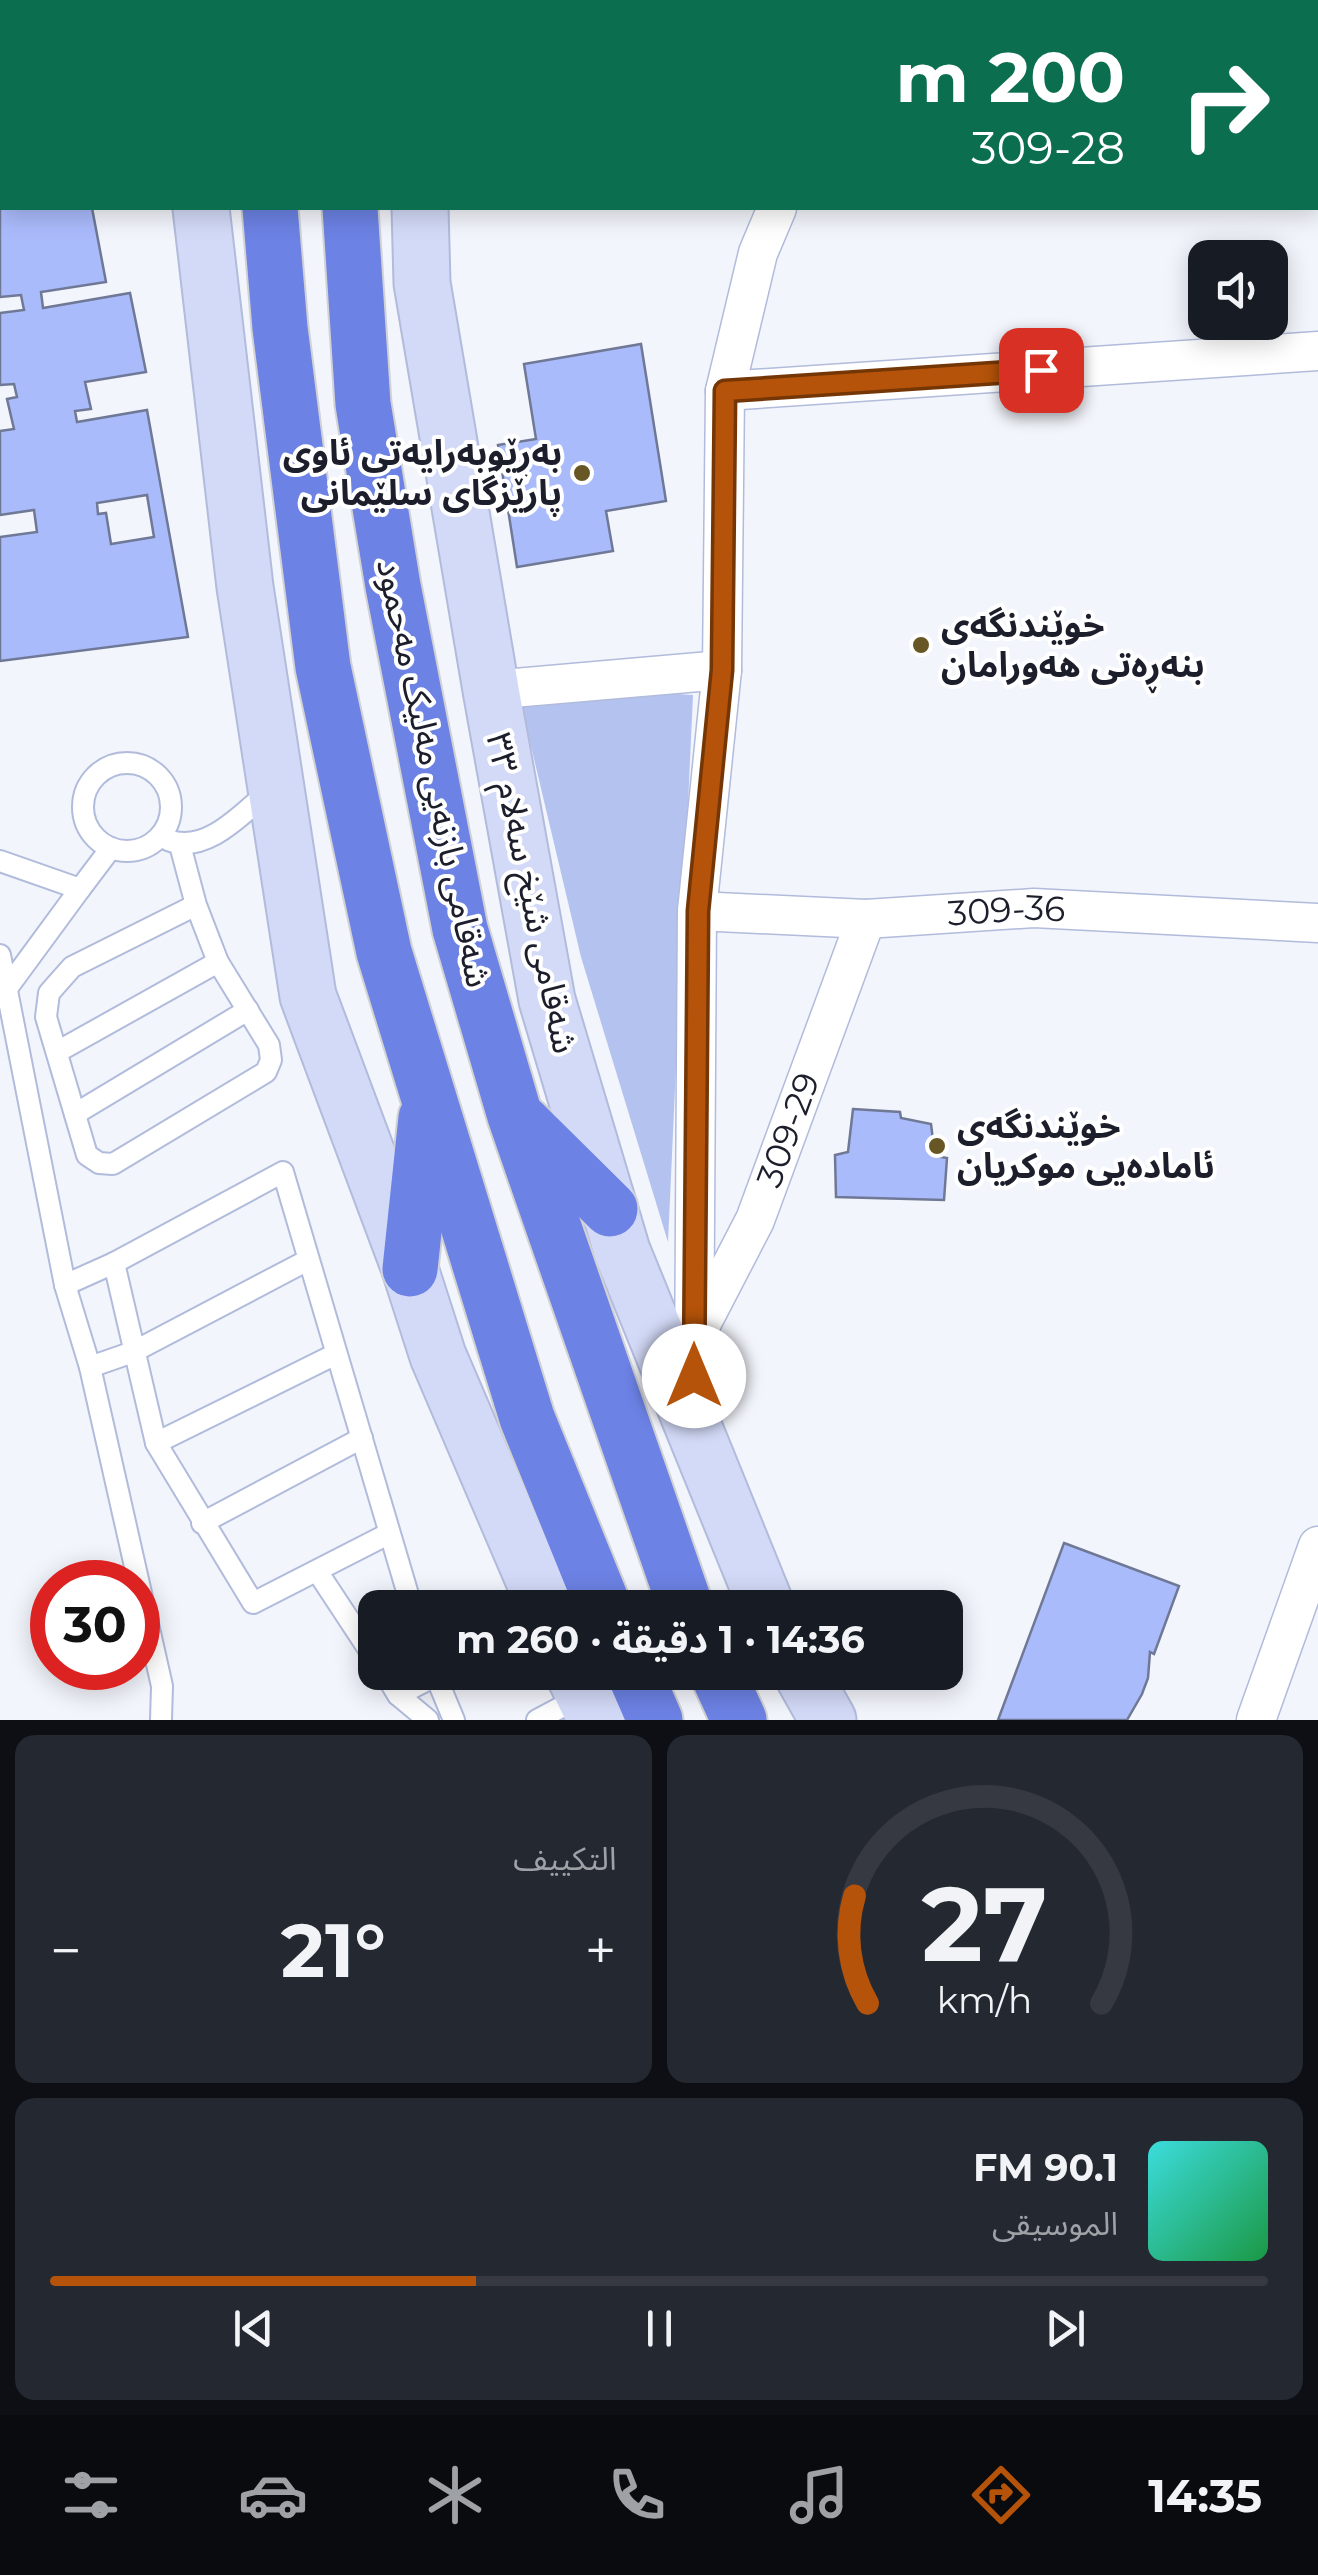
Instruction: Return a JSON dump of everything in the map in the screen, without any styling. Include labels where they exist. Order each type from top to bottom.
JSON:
[{"type":"highway","points":[[270,210],[280,328],[323,667],[384,952],[527,1418],[597,1590]]},
{"type":"highway","name":"شەقامی بازنەیی مەلیک مەحمود","points":[[350,210],[363,404],[393,586],[460,929],[515,1116],[680,1590]]},
{"type":"highway","points":[[410,1269],[428,1095]]},
{"type":"highway","points":[[515,1116],[610,1209]]},
{"type":"highway","points":[[642,1690],[655,1720]]},
{"type":"highway","points":[[726,1690],[740,1720]]},
{"type":"main road","points":[[201,210],[246,587],[308,996],[410,1269],[438,1356],[538,1590]]},
{"type":"main road","name":"شەقامی شێخ سەلام ٣٣","points":[[420,210],[422,282],[547,1000],[622,1252],[760,1590]]},
{"type":"main road","points":[[811,1690],[828,1720]]},
{"type":"street","points":[[680,1391],[694,1376],[698,911],[722,670],[725,391],[758,253],[776,210]]},
{"type":"street","points":[[725,391],[1318,351]]},
{"type":"street","points":[[491,690],[722,670]]},
{"type":"street","name":"309-36","points":[[698,911],[866,919],[1034,908],[1318,922]]},
{"type":"street","name":"309-29","points":[[695,1337],[755,1220],[866,919]]},
{"type":"street","points":[[1256,1720],[1318,1546]]},
{"type":"lane","points":[[196,905],[72,967],[49,994],[46,1017],[87,1155],[99,1162],[113,1164],[266,1072],[272,1060],[269,1045],[218,962],[196,905],[170,841],[171,811],[165,784],[143,766],[116,764],[91,780],[84,794],[86,824],[94,837],[111,848],[135,852],[170,841],[206,839],[276,786]]},
{"type":"lane","points":[[8,987],[111,848]]},
{"type":"lane","points":[[0,861],[80,890]]},
{"type":"lane","points":[[0,955],[64,1286],[90,1367],[162,1686],[160,1720]]},
{"type":"lane","points":[[57,1052],[218,962]]},
{"type":"lane","points":[[75,1114],[248,1010]]},
{"type":"lane","points":[[64,1286],[282,1172],[406,1590]]},
{"type":"lane","points":[[90,1367],[132,1352],[308,1260]]},
{"type":"lane","points":[[114,1263],[156,1443],[253,1604],[388,1534]]},
{"type":"lane","points":[[156,1443],[336,1354]]},
{"type":"lane","points":[[202,1523],[362,1438]]},
{"type":"lane","points":[[317,1570],[358,1633]]},
{"type":"lane","points":[[395,1690],[428,1720]]},
{"type":"lane","points":[[398,1694],[405,1690]]},
{"type":"lane","points":[[441,1690],[454,1720]]},
{"type":"shaded area","points":[[516,683],[693,695],[668,1242],[581,957]]},
{"type":"building","points":[[0,210],[92,210],[106,282],[41,292],[43,308],[130,293],[146,372],[85,382],[91,409],[75,411],[77,422],[147,410],[188,637],[0,661],[0,537],[37,532],[34,510],[0,515],[0,431],[14,429],[7,399],[17,397],[14,384],[0,385],[0,313],[24,310],[21,295],[0,297]],"holes":[[[147,495],[154,537],[111,544],[106,513],[98,514],[97,503]]]},
{"type":"building","name":"بەڕێوبەرایەتی ئاوی پارێزگای سلێمانی","points":[[641,344],[666,501],[606,511],[613,551],[517,567],[498,445],[536,439],[524,364]]},
{"type":"building","points":[[853,1109],[900,1112],[901,1118],[931,1124],[935,1156],[947,1158],[944,1200],[836,1197],[835,1155],[848,1152]]},
{"type":"building","points":[[1064,1543],[1179,1586],[1154,1654],[1150,1652],[1148,1678],[1127,1720],[998,1720]]},
{"type":"place","name":"بەڕێوبەرایەتی ئاوی پارێزگای سلێمانی","points":[[582,473]]},
{"type":"place","name":"خوێندنگەی بنەڕەتی هەورامان","points":[[921,645]]},
{"type":"place","name":"خوێندنگەی ئامادەیی موکریان","points":[[937,1146]]},
{"type":"route","points":[[694,1376],[698,911],[722,670],[725,391],[1041,370]]}]
